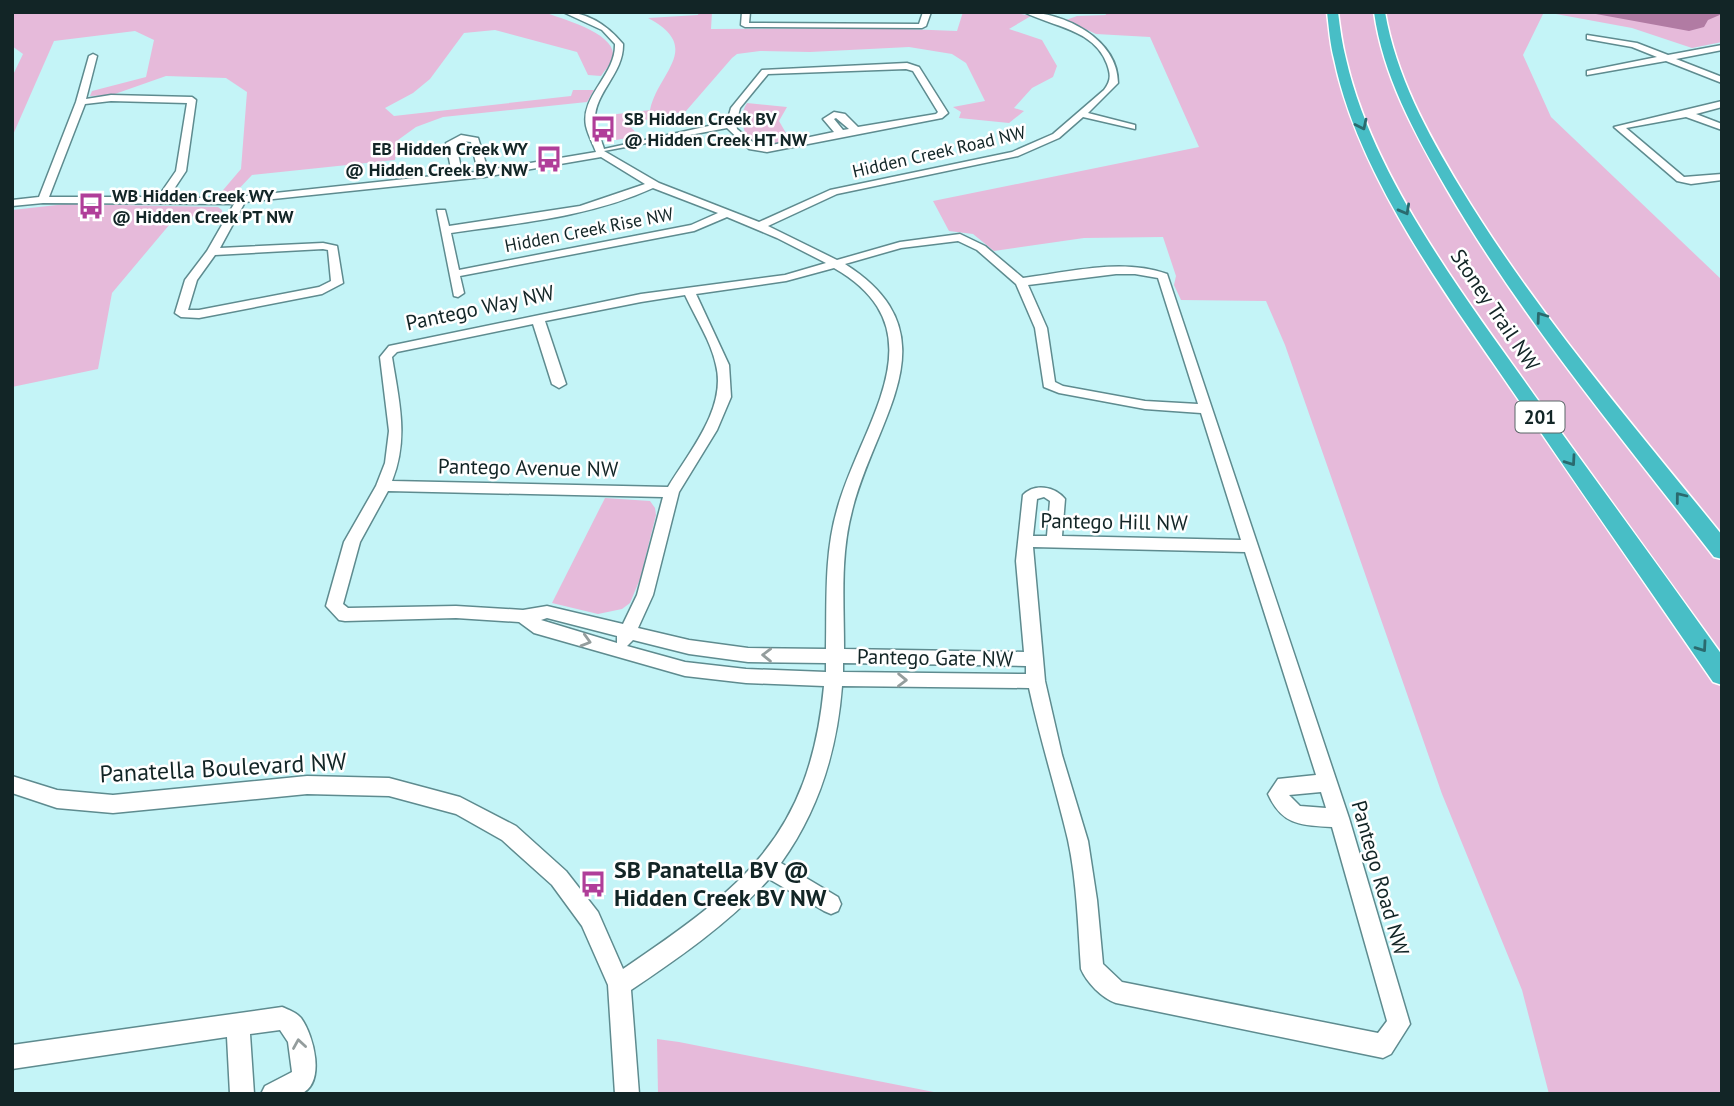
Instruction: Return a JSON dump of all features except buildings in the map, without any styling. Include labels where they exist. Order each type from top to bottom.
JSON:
[{"type":"highway","points":[[1320,12],[1335,75],[1351,99]]},
{"type":"highway","name":"Stoney Trail NW","points":[[1332,12],[1339,54],[1351,99],[1395,193],[1425,246],[1544,422],[1722,675]]},
{"type":"highway","name":"Stoney Trail NW","points":[[1378,12],[1384,39],[1410,109],[1457,196],[1564,348],[1722,551]]},
{"type":"highway","points":[[1391,12],[1394,44],[1410,109]]},
{"type":"street","points":[[746,12],[746,25],[922,26],[928,12]]},
{"type":"street","name":"Hidden Creek Road NW","points":[[759,226],[834,192],[1015,155],[1042,144],[1082,114],[1114,83],[1114,72],[1107,54],[1097,42],[1075,28],[1028,12]]},
{"type":"street","points":[[569,14],[613,36],[619,44],[618,62],[598,97],[590,121],[605,152],[654,184],[759,226],[839,266],[872,288],[895,321],[898,339],[895,375],[844,509],[836,566],[834,679],[825,737],[805,806],[768,867],[712,922],[619,985]]},
{"type":"street","points":[[1590,37],[1634,45],[1722,80]]},
{"type":"street","points":[[1590,73],[1722,47]]},
{"type":"street","points":[[43,200],[81,102],[93,56]]},
{"type":"street","points":[[907,66],[916,69],[943,113],[939,116],[767,149],[752,147],[732,127],[736,108],[765,72],[777,70],[907,66]]},
{"type":"street","points":[[81,102],[111,97],[192,100],[181,171],[160,202]]},
{"type":"street","points":[[1722,104],[1687,114],[1619,127],[1681,179],[1691,181],[1722,177]]},
{"type":"street","points":[[1082,114],[1132,127]]},
{"type":"street","points":[[1687,114],[1722,127]]},
{"type":"street","points":[[841,133],[828,119],[834,115],[842,116],[856,130]]},
{"type":"street","points":[[12,203],[43,200],[241,200],[484,173],[577,158],[732,127]]},
{"type":"street","points":[[457,176],[451,143],[461,138],[475,140],[484,173]]},
{"type":"street","name":"Hidden Creek Rise NW","points":[[445,230],[600,204],[654,184]]},
{"type":"street","points":[[212,252],[323,246],[333,248],[337,283],[322,290],[199,314],[181,313],[191,280],[212,252],[241,200]]},
{"type":"street","points":[[441,212],[458,293]]},
{"type":"street","name":"Hidden Creek Rise NW","points":[[454,274],[694,228],[728,213]]},
{"type":"street","name":"Pantego Way NW","points":[[835,656],[736,653],[689,647],[547,612],[523,616],[456,612],[345,615],[334,606],[352,542],[383,486],[392,463],[396,431],[386,357],[393,349],[621,304],[643,307],[691,298],[791,286],[839,266],[917,250],[973,244],[1021,282]]},
{"type":"street","name":"Pantego Road NW","points":[[1021,282],[1093,273],[1152,270],[1163,276],[1248,546],[1339,818],[1399,1024],[1383,1046],[1116,992],[1091,969],[1087,900],[1078,841],[1053,755],[1035,671]]},
{"type":"street","points":[[1021,282],[1041,328],[1049,384],[1059,389],[1145,405],[1206,409]]},
{"type":"street","points":[[618,650],[629,631],[656,559],[672,492],[710,430],[724,397],[723,365],[691,298]]},
{"type":"street","points":[[538,319],[559,384]]},
{"type":"street","name":"Pantego Avenue NW","points":[[383,486],[672,492]]},
{"type":"street","points":[[1025,541],[1030,495],[1046,492],[1058,499],[1055,542]]},
{"type":"street","name":"Pantego Hill NW","points":[[1035,671],[1024,561],[1025,541],[1248,546]]},
{"type":"street","name":"Pantego Way NW","points":[[523,616],[540,628],[685,669],[746,676],[834,679]]},
{"type":"street","name":"Pantego Gate NW","points":[[835,656],[1035,671]]},
{"type":"street","name":"Pantego Gate NW","points":[[834,679],[1035,671]]},
{"type":"street","points":[[1327,783],[1285,785],[1278,794],[1282,805],[1293,815],[1339,818]]},
{"type":"street","name":"Panatella Boulevard NW","points":[[12,784],[57,799],[113,804],[307,785],[389,787],[460,806],[509,833],[559,878],[590,919],[619,985],[627,1094]]},
{"type":"street","points":[[768,867],[831,904]]},
{"type":"street","points":[[12,1057],[282,1018],[292,1022],[298,1033],[304,1074],[298,1083],[273,1094]]},
{"type":"street","points":[[238,1025],[242,1094]]},
{"type":"shaded area","points":[[12,12],[543,12],[597,34],[612,48],[613,56],[601,76],[588,75],[577,52],[495,30],[464,33],[430,79],[413,93],[385,108],[394,116],[571,96],[573,90],[594,90],[587,102],[443,117],[416,127],[398,140],[395,160],[252,175],[233,195],[218,196],[241,169],[247,92],[226,78],[166,76],[112,95],[90,96],[92,91],[146,77],[154,40],[135,31],[54,41],[12,137],[12,77],[23,54],[12,46]]},
{"type":"shaded area","points":[[699,12],[712,12],[711,29],[880,28],[957,31],[963,12],[1011,12],[1031,16],[1009,29],[1042,40],[1057,66],[1053,77],[1032,88],[1014,108],[1024,111],[1009,123],[959,118],[961,112],[953,107],[985,101],[966,63],[952,54],[909,47],[737,54],[686,111],[628,124],[639,136],[616,140],[609,115],[650,110],[673,61],[673,40],[664,29],[648,18],[698,15]]},
{"type":"shaded area","points":[[1105,12],[1544,12],[1523,55],[1551,117],[1722,280],[1722,1094],[1549,1094],[1522,990],[1442,794],[1285,345],[1266,301],[1181,300],[1174,285],[1176,276],[1163,237],[1084,238],[994,251],[973,234],[949,231],[933,201],[1199,147],[1150,37],[1096,34],[1066,20],[1077,16],[1106,15]]},
{"type":"shaded area","points":[[1545,12],[1722,12],[1722,42],[1692,48],[1632,28]]},
{"type":"shaded area","points":[[1585,12],[1722,14],[1708,20],[1704,27],[1689,31]]},
{"type":"shaded area","points":[[747,103],[787,107],[779,121],[790,140],[767,146],[753,142],[743,124],[742,117]]},
{"type":"shaded area","points":[[66,204],[218,207],[222,214],[175,218],[112,293],[98,369],[12,387],[12,210]]},
{"type":"shaded area","points":[[605,498],[650,501],[655,508],[656,515],[640,579],[630,603],[622,609],[598,614],[552,603]]},
{"type":"shaded area","points":[[657,1039],[679,1042],[944,1094],[658,1094]]},
{"type":"place","name":"SB Hidden Creek BV @ Hidden Creek HT NW","points":[[603,129]]},
{"type":"place","name":"EB Hidden Creek WY @ Hidden Creek BV NW","points":[[549,159]]},
{"type":"place","name":"WB Hidden Creek WY @ Hidden Creek PT NW","points":[[91,206]]},
{"type":"place","name":"SB Panatella BV @ Hidden Creek BV NW","points":[[593,884]]}]
